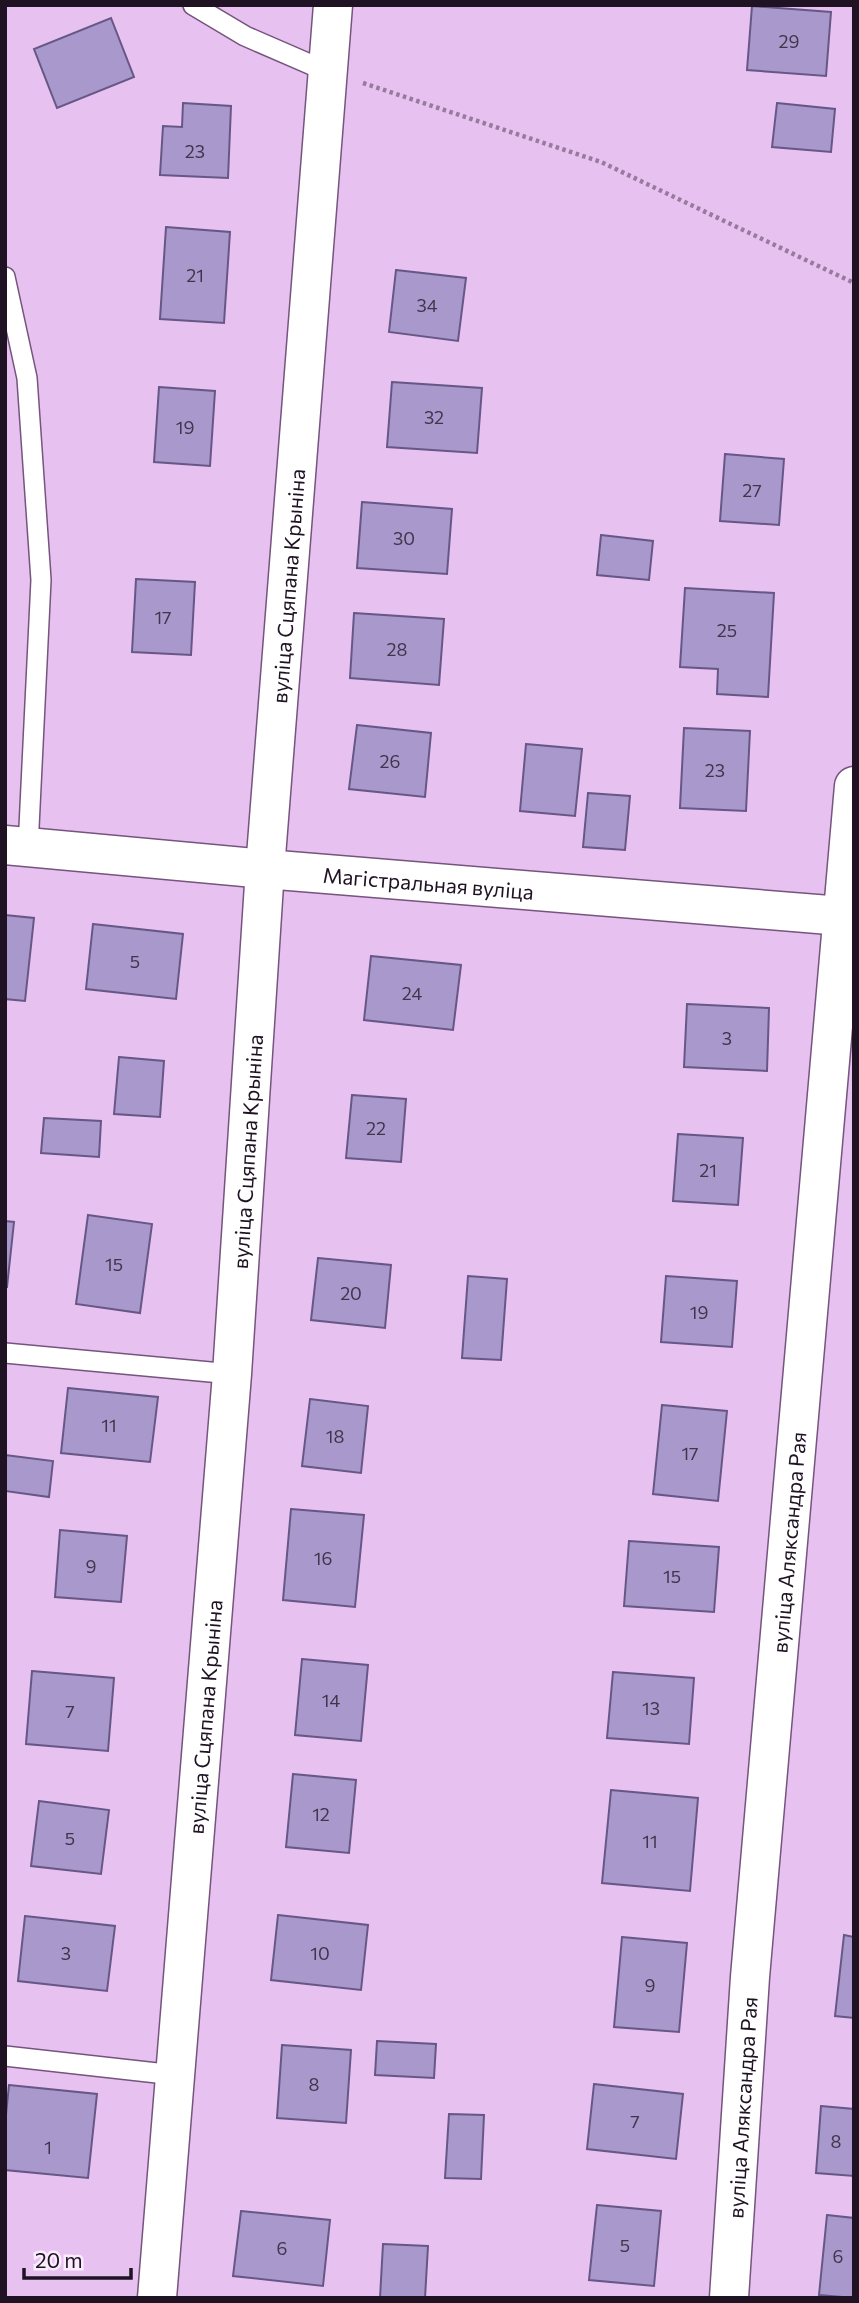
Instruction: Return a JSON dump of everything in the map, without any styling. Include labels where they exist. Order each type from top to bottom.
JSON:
[{"type":"street","name":"вуліца Сцяпана Крыніна","points":[[157,2298],[232,1374],[265,869],[333,5]]},
{"type":"street","name":"вуліца Аляксандра Рая","points":[[729,2298],[750,1977],[849,917],[854,786]]},
{"type":"street","name":"Магістральная вуліца","points":[[17,846],[849,917]]},
{"type":"lane","points":[[193,5],[245,36],[328,72]]},
{"type":"lane","points":[[5,277],[27,378],[41,580],[17,846]]},
{"type":"lane","points":[[5,1353],[232,1374]]},
{"type":"lane","points":[[5,2056],[175,2075]]},
{"type":"path","points":[[328,72],[601,162],[854,283]]},
{"type":"building","points":[[752,6],[831,12],[826,76],[747,70]]},
{"type":"building","points":[[111,18],[134,77],[57,108],[34,49]]},
{"type":"building","points":[[183,103],[231,106],[228,178],[160,175],[163,126],[182,127]]},
{"type":"building","points":[[777,103],[835,109],[831,152],[772,147]]},
{"type":"building","points":[[166,227],[230,232],[224,323],[160,319]]},
{"type":"building","points":[[396,270],[466,278],[458,341],[389,332]]},
{"type":"building","points":[[392,382],[482,388],[477,453],[387,447]]},
{"type":"building","points":[[159,387],[215,391],[210,466],[154,462]]},
{"type":"building","points":[[725,454],[784,459],[779,525],[720,521]]},
{"type":"building","points":[[362,502],[452,509],[447,574],[357,568]]},
{"type":"building","points":[[601,535],[653,541],[649,580],[597,575]]},
{"type":"building","points":[[136,579],[195,582],[191,655],[132,652]]},
{"type":"building","points":[[685,588],[774,593],[768,697],[717,694],[718,669],[680,667]]},
{"type":"building","points":[[354,613],[444,619],[439,685],[350,678]]},
{"type":"building","points":[[357,725],[431,733],[425,797],[349,789]]},
{"type":"building","points":[[684,728],[750,731],[746,811],[680,808]]},
{"type":"building","points":[[526,744],[582,749],[575,816],[520,811]]},
{"type":"building","points":[[588,793],[630,796],[625,850],[583,847]]},
{"type":"building","points":[[5,915],[34,918],[25,1001],[5,999]]},
{"type":"building","points":[[93,924],[183,934],[176,999],[86,989]]},
{"type":"building","points":[[371,956],[461,965],[453,1030],[364,1020]]},
{"type":"building","points":[[687,1004],[769,1008],[767,1071],[684,1067]]},
{"type":"building","points":[[119,1057],[164,1061],[160,1117],[114,1114]]},
{"type":"building","points":[[352,1095],[406,1099],[401,1162],[346,1158]]},
{"type":"building","points":[[44,1118],[101,1121],[99,1157],[41,1153]]},
{"type":"building","points":[[678,1134],[743,1138],[738,1205],[673,1201]]},
{"type":"building","points":[[88,1215],[152,1224],[140,1313],[76,1304]]},
{"type":"building","points":[[5,1221],[14,1222],[7,1287],[5,1287]]},
{"type":"building","points":[[318,1258],[391,1265],[385,1328],[311,1320]]},
{"type":"building","points":[[468,1276],[507,1279],[501,1360],[462,1358]]},
{"type":"building","points":[[666,1276],[737,1281],[732,1347],[661,1342]]},
{"type":"building","points":[[68,1388],[158,1397],[150,1462],[61,1453]]},
{"type":"building","points":[[310,1399],[368,1406],[361,1473],[302,1466]]},
{"type":"building","points":[[662,1405],[727,1411],[718,1501],[653,1494]]},
{"type":"building","points":[[5,1455],[53,1461],[49,1497],[5,1491]]},
{"type":"building","points":[[291,1509],[364,1515],[355,1607],[283,1600]]},
{"type":"building","points":[[60,1530],[127,1536],[121,1602],[55,1597]]},
{"type":"building","points":[[629,1541],[719,1547],[714,1612],[624,1606]]},
{"type":"building","points":[[302,1659],[368,1665],[361,1741],[295,1735]]},
{"type":"building","points":[[32,1671],[114,1678],[108,1751],[26,1744]]},
{"type":"building","points":[[613,1672],[694,1678],[689,1744],[607,1738]]},
{"type":"building","points":[[293,1774],[356,1780],[349,1853],[286,1847]]},
{"type":"building","points":[[611,1790],[698,1798],[690,1891],[602,1883]]},
{"type":"building","points":[[39,1801],[109,1810],[101,1874],[31,1866]]},
{"type":"building","points":[[278,1915],[368,1925],[361,1990],[271,1980]]},
{"type":"building","points":[[25,1916],[115,1926],[107,1991],[18,1981]]},
{"type":"building","points":[[844,1935],[854,1937],[854,2018],[835,2016]]},
{"type":"building","points":[[622,1937],[687,1943],[679,2032],[614,2027]]},
{"type":"building","points":[[377,2041],[436,2044],[434,2078],[375,2075]]},
{"type":"building","points":[[282,2045],[351,2050],[346,2123],[277,2118]]},
{"type":"building","points":[[594,2084],[683,2094],[676,2159],[587,2149]]},
{"type":"building","points":[[9,2085],[97,2094],[88,2178],[5,2170],[5,2124]]},
{"type":"building","points":[[821,2106],[854,2109],[854,2176],[816,2173]]},
{"type":"building","points":[[449,2114],[484,2115],[481,2179],[445,2178]]},
{"type":"building","points":[[597,2205],[661,2211],[654,2286],[589,2280]]},
{"type":"building","points":[[241,2211],[330,2220],[323,2286],[233,2276]]},
{"type":"building","points":[[827,2215],[854,2218],[854,2298],[819,2295]]},
{"type":"building","points":[[383,2244],[428,2246],[425,2298],[380,2298]]}]
